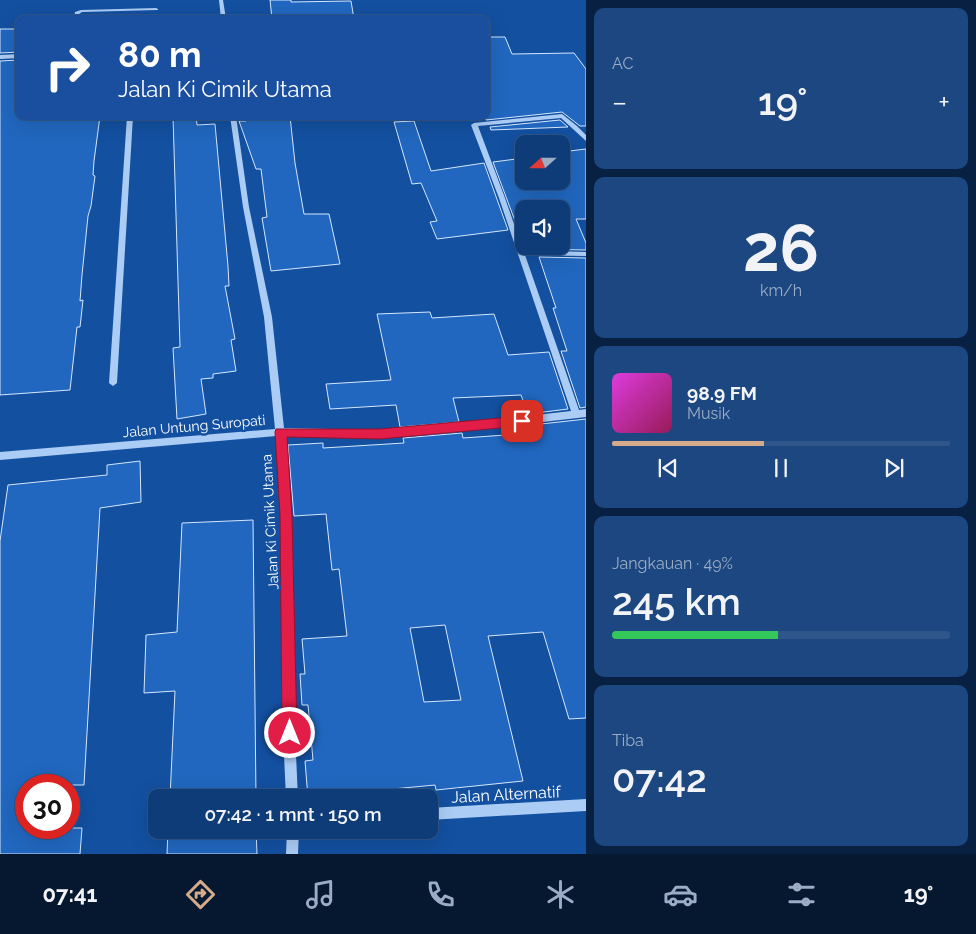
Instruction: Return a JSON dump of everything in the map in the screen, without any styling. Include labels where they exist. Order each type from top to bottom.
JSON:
[{"type":"street","points":[[221,0],[223,15]]},
{"type":"street","points":[[77,15],[81,11],[156,9]]},
{"type":"street","points":[[0,57],[15,56]]},
{"type":"street","points":[[474,125],[562,116],[576,127],[586,139]]},
{"type":"street","name":"Jalan Untung Suropati","points":[[0,456],[280,432],[268,317],[246,207],[234,120]]},
{"type":"street","points":[[472,120],[515,238]]},
{"type":"street","points":[[570,254],[586,254]]},
{"type":"street","points":[[521,255],[576,414]]},
{"type":"street","points":[[280,432],[380,434],[447,429],[586,413]]},
{"type":"street","name":"Jalan Ki Cimik Utama","points":[[280,432],[286,515],[292,789]]},
{"type":"street","name":"Jalan Alternatif","points":[[438,813],[586,805]]},
{"type":"street","points":[[292,854],[293,839]]},
{"type":"lane","points":[[114,382],[130,120]]},
{"type":"building","points":[[270,0],[291,0],[291,2],[351,1],[353,15],[272,15]]},
{"type":"building","points":[[0,29],[15,29],[15,52],[0,53]]},
{"type":"building","points":[[490,37],[505,37],[512,54],[574,53],[586,69],[586,126],[580,126],[562,112],[490,120]]},
{"type":"building","points":[[15,60],[15,120],[99,120],[94,161],[93,175],[95,176],[88,216],[82,275],[80,301],[83,300],[80,327],[77,327],[70,390],[0,395],[0,61]]},
{"type":"building","points":[[173,120],[196,120],[197,125],[215,124],[228,266],[229,286],[225,286],[235,339],[231,340],[236,371],[213,374],[213,378],[201,379],[206,414],[177,419],[173,348],[180,347]]},
{"type":"building","points":[[290,120],[295,163],[304,214],[329,214],[340,264],[271,271],[262,218],[267,217],[261,169],[256,169],[239,121]]},
{"type":"building","points":[[560,120],[568,127],[491,130],[490,127]]},
{"type":"building","points":[[414,121],[431,171],[484,163],[508,230],[437,239],[430,222],[437,221],[421,183],[412,184],[394,122]]},
{"type":"building","points":[[586,149],[586,219],[576,219],[586,243],[586,250],[570,250],[570,200],[515,200],[515,221],[493,162],[515,159],[515,190],[570,190],[570,151]]},
{"type":"building","points":[[539,257],[586,258],[586,407],[580,408],[561,351],[567,351],[553,308],[556,308]]},
{"type":"building","points":[[430,312],[432,318],[494,314],[508,355],[549,352],[568,409],[528,414],[521,395],[453,398],[459,422],[400,427],[396,405],[330,409],[326,384],[391,380],[377,314]]},
{"type":"building","points":[[586,419],[586,718],[569,719],[543,632],[488,636],[523,781],[438,790],[435,785],[392,789],[307,789],[305,761],[313,760],[308,705],[302,705],[300,674],[305,674],[302,639],[347,636],[339,569],[332,570],[326,514],[294,516],[288,445],[323,443],[323,448],[404,443],[403,438],[462,433],[463,438],[534,433],[532,425]],"holes":[[[445,625],[461,700],[424,702],[410,628]]]},
{"type":"building","points":[[140,461],[141,502],[100,508],[84,785],[80,785],[80,774],[15,774],[15,839],[80,839],[80,828],[82,828],[80,854],[0,854],[0,541],[8,485],[107,475],[107,465]]},
{"type":"building","points":[[253,520],[256,789],[170,789],[175,691],[144,693],[146,635],[177,632],[182,523]]},
{"type":"building","points":[[168,839],[256,839],[257,854],[167,854]]},
{"type":"route","points":[[290,733],[286,515],[280,432],[380,434],[522,421]]}]
